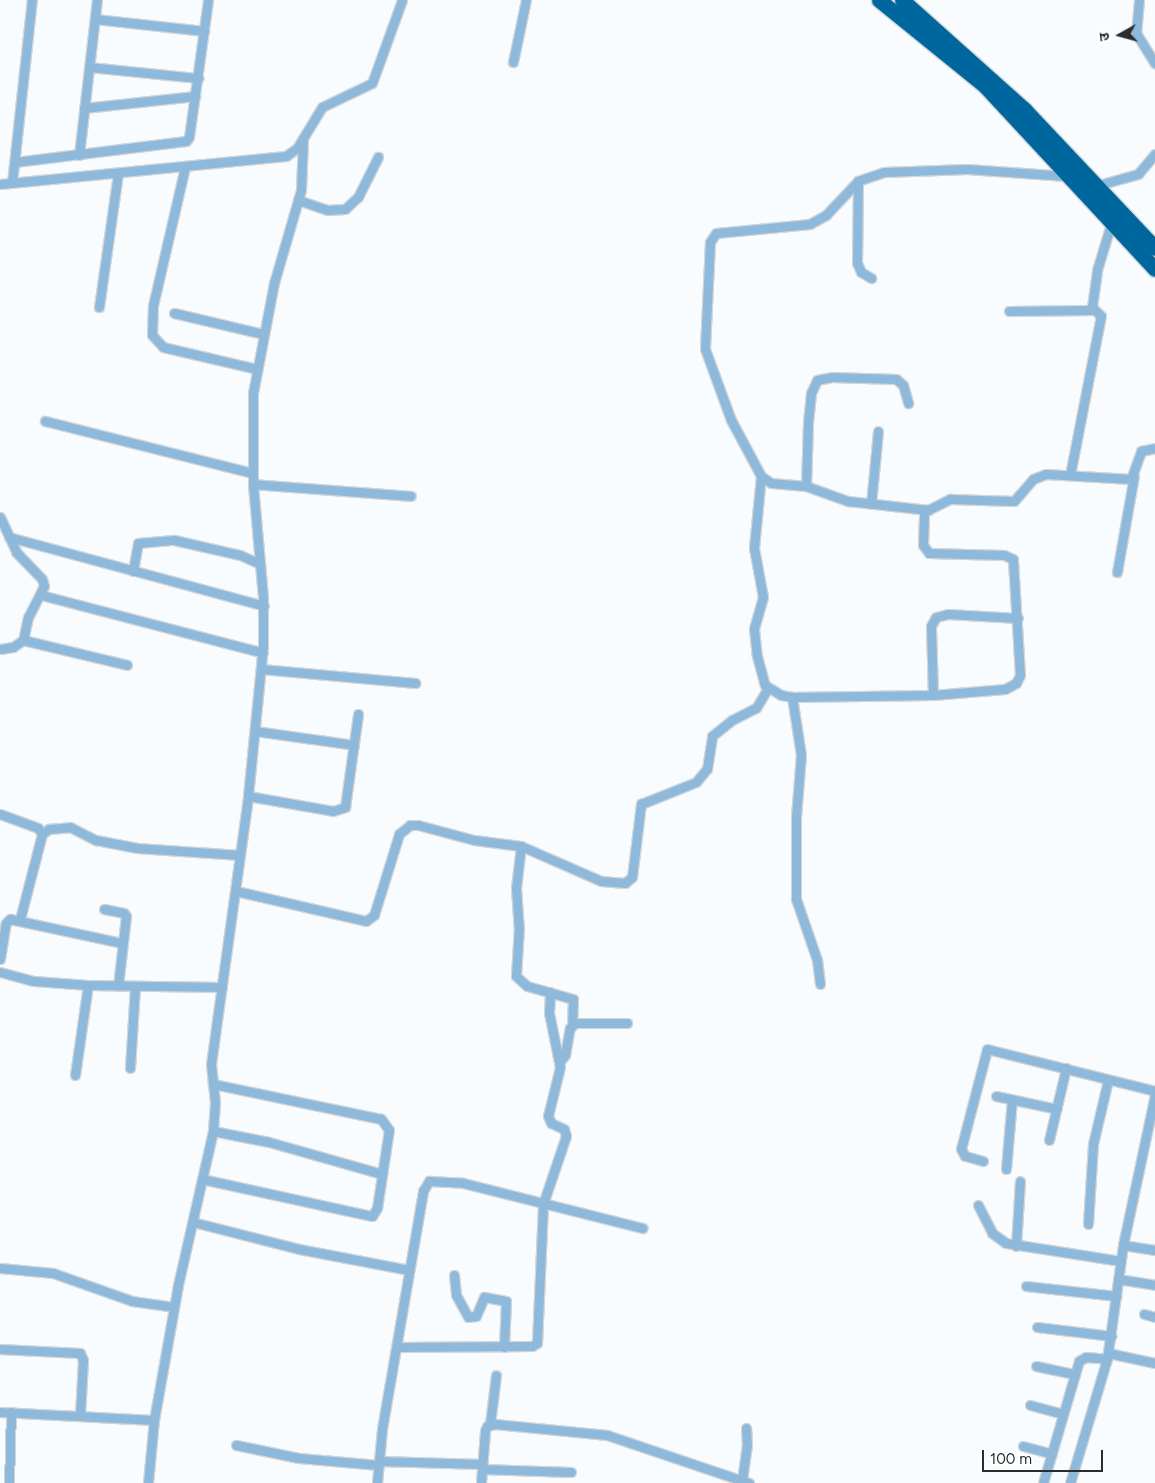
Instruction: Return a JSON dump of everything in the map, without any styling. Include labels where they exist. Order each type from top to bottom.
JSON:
[{"type":"highway","points":[[879,0],[984,85],[1110,224],[1155,269]]},
{"type":"highway","points":[[902,0],[1024,109],[1155,248]]},
{"type":"street","points":[[12,183],[32,0]]},
{"type":"street","points":[[79,155],[97,0]]},
{"type":"street","points":[[15,162],[186,141],[198,78],[208,0]]},
{"type":"street","points":[[0,184],[280,157],[292,153],[303,140],[322,107],[363,89],[374,80],[402,0]]},
{"type":"street","points":[[513,62],[526,0]]},
{"type":"street","points":[[1139,0],[1136,33],[1155,64]]},
{"type":"street","points":[[95,19],[204,31]]},
{"type":"street","points":[[89,67],[198,78]]},
{"type":"street","points":[[84,108],[195,96]]},
{"type":"street","points":[[148,1483],[154,1420],[174,1307],[213,1131],[211,1064],[236,891],[263,653],[264,606],[252,474],[252,411],[263,334],[274,283],[304,175],[303,140]]},
{"type":"street","points":[[1095,186],[1128,179],[1144,170],[1155,154]]},
{"type":"street","points":[[298,200],[327,210],[345,209],[358,197],[378,157]]},
{"type":"street","points":[[184,167],[153,306],[152,335],[163,347],[257,369]]},
{"type":"street","points":[[1066,176],[915,170],[884,172],[858,181],[826,214],[810,224],[716,233],[710,242],[705,349],[731,420],[760,476],[771,483],[806,486],[838,498],[871,504],[924,510],[939,507],[950,499],[1014,500],[1039,476],[1070,474],[1120,481],[1134,476]]},
{"type":"street","points":[[1144,170],[1155,172]]},
{"type":"street","points":[[99,307],[118,174]]},
{"type":"street","points":[[858,181],[857,263],[861,272],[871,278]]},
{"type":"street","points":[[1093,310],[1099,258],[1110,224]]},
{"type":"street","points":[[1008,311],[1093,310],[1100,316],[1070,474]]},
{"type":"street","points":[[174,313],[263,334]]},
{"type":"street","points":[[806,486],[808,422],[812,394],[817,380],[896,379],[904,385],[908,403]]},
{"type":"street","points":[[45,421],[252,474]]},
{"type":"street","points":[[871,504],[878,431]]},
{"type":"street","points":[[1117,572],[1134,476],[1142,451],[1155,448]]},
{"type":"street","points":[[760,476],[754,548],[763,601],[754,636],[762,679],[768,688],[792,697],[933,695],[1005,689],[1016,683],[1021,664],[1012,559],[1004,555],[929,552],[923,545],[924,510]]},
{"type":"street","points":[[253,484],[411,496]]},
{"type":"street","points":[[0,517],[2,527],[16,552],[42,579],[41,596],[28,617],[23,640],[13,648],[0,649]]},
{"type":"street","points":[[9,537],[264,606]]},
{"type":"street","points":[[133,571],[140,542],[174,540],[240,555],[260,564]]},
{"type":"street","points":[[41,596],[263,653]]},
{"type":"street","points":[[933,695],[931,626],[936,617],[948,614],[1018,618]]},
{"type":"street","points":[[23,640],[128,665]]},
{"type":"street","points":[[262,669],[415,684]]},
{"type":"street","points":[[236,891],[366,920],[374,915],[394,843],[410,825],[474,840],[521,846],[604,882],[625,883],[632,877],[641,804],[696,782],[703,776],[712,736],[732,720],[756,708],[768,688]]},
{"type":"street","points":[[792,697],[801,755],[796,817],[796,899],[817,960],[820,984]]},
{"type":"street","points":[[248,796],[340,810],[345,807],[358,714]]},
{"type":"street","points":[[255,731],[354,745]]},
{"type":"street","points":[[0,814],[38,828],[42,834]]},
{"type":"street","points":[[20,919],[42,834],[49,829],[70,827],[96,840],[137,848],[240,855]]},
{"type":"street","points":[[521,846],[516,888],[519,926],[516,976],[527,986],[574,1001],[570,1017],[572,1025],[565,1055],[560,1061]]},
{"type":"street","points":[[104,909],[124,913],[126,916],[118,986]]},
{"type":"street","points":[[0,959],[8,920],[20,919],[122,943]]},
{"type":"street","points":[[0,972],[34,981],[88,985],[135,987],[222,986]]},
{"type":"street","points":[[75,1075],[88,985]]},
{"type":"street","points":[[130,1068],[135,987]]},
{"type":"street","points":[[396,1346],[504,1347],[537,1343],[543,1204],[566,1136],[564,1130],[551,1123],[548,1116],[560,1061],[549,1013],[550,992]]},
{"type":"street","points":[[572,1025],[596,1021],[627,1023]]},
{"type":"street","points":[[983,1161],[965,1156],[961,1149],[987,1049],[1066,1068],[1155,1093],[1123,1245],[1107,1356],[1070,1483]]},
{"type":"street","points":[[1049,1140],[1066,1068]]},
{"type":"street","points":[[1088,1224],[1093,1144],[1108,1080]]},
{"type":"street","points":[[202,1178],[372,1216],[377,1208],[389,1130],[381,1119],[213,1084]]},
{"type":"street","points":[[996,1096],[1057,1109]]},
{"type":"street","points":[[1006,1169],[1012,1099]]},
{"type":"street","points":[[213,1131],[269,1142],[382,1174]]},
{"type":"street","points":[[377,1483],[396,1346],[409,1270],[423,1191],[429,1181],[463,1183],[642,1228]]},
{"type":"street","points":[[1016,1246],[1020,1181]]},
{"type":"street","points":[[978,1205],[996,1238],[1016,1246],[1121,1261]]},
{"type":"street","points":[[193,1222],[299,1249],[409,1270]]},
{"type":"street","points":[[1123,1245],[1155,1250]]},
{"type":"street","points":[[0,1268],[53,1273],[132,1301],[174,1307]]},
{"type":"street","points":[[454,1275],[456,1296],[468,1318],[476,1316],[484,1297],[506,1301],[504,1347]]},
{"type":"street","points":[[1118,1279],[1155,1284]]},
{"type":"street","points":[[1026,1286],[1116,1296]]},
{"type":"street","points":[[1144,1314],[1155,1317]]},
{"type":"street","points":[[1037,1327],[1111,1336]]},
{"type":"street","points":[[0,1349],[80,1352],[83,1360],[80,1416]]},
{"type":"street","points":[[1043,1483],[1074,1374],[1081,1358],[1107,1356],[1155,1363]]},
{"type":"street","points":[[1036,1366],[1074,1374]]},
{"type":"street","points":[[481,1483],[485,1431],[490,1424],[496,1375]]},
{"type":"street","points":[[1030,1405],[1064,1414]]},
{"type":"street","points":[[0,1412],[154,1420]]},
{"type":"street","points":[[9,1483],[11,1412]]},
{"type":"street","points":[[490,1424],[607,1435],[746,1482],[746,1428]]},
{"type":"street","points":[[236,1445],[299,1458],[571,1472]]},
{"type":"street","points":[[1023,1446],[1052,1454]]}]
